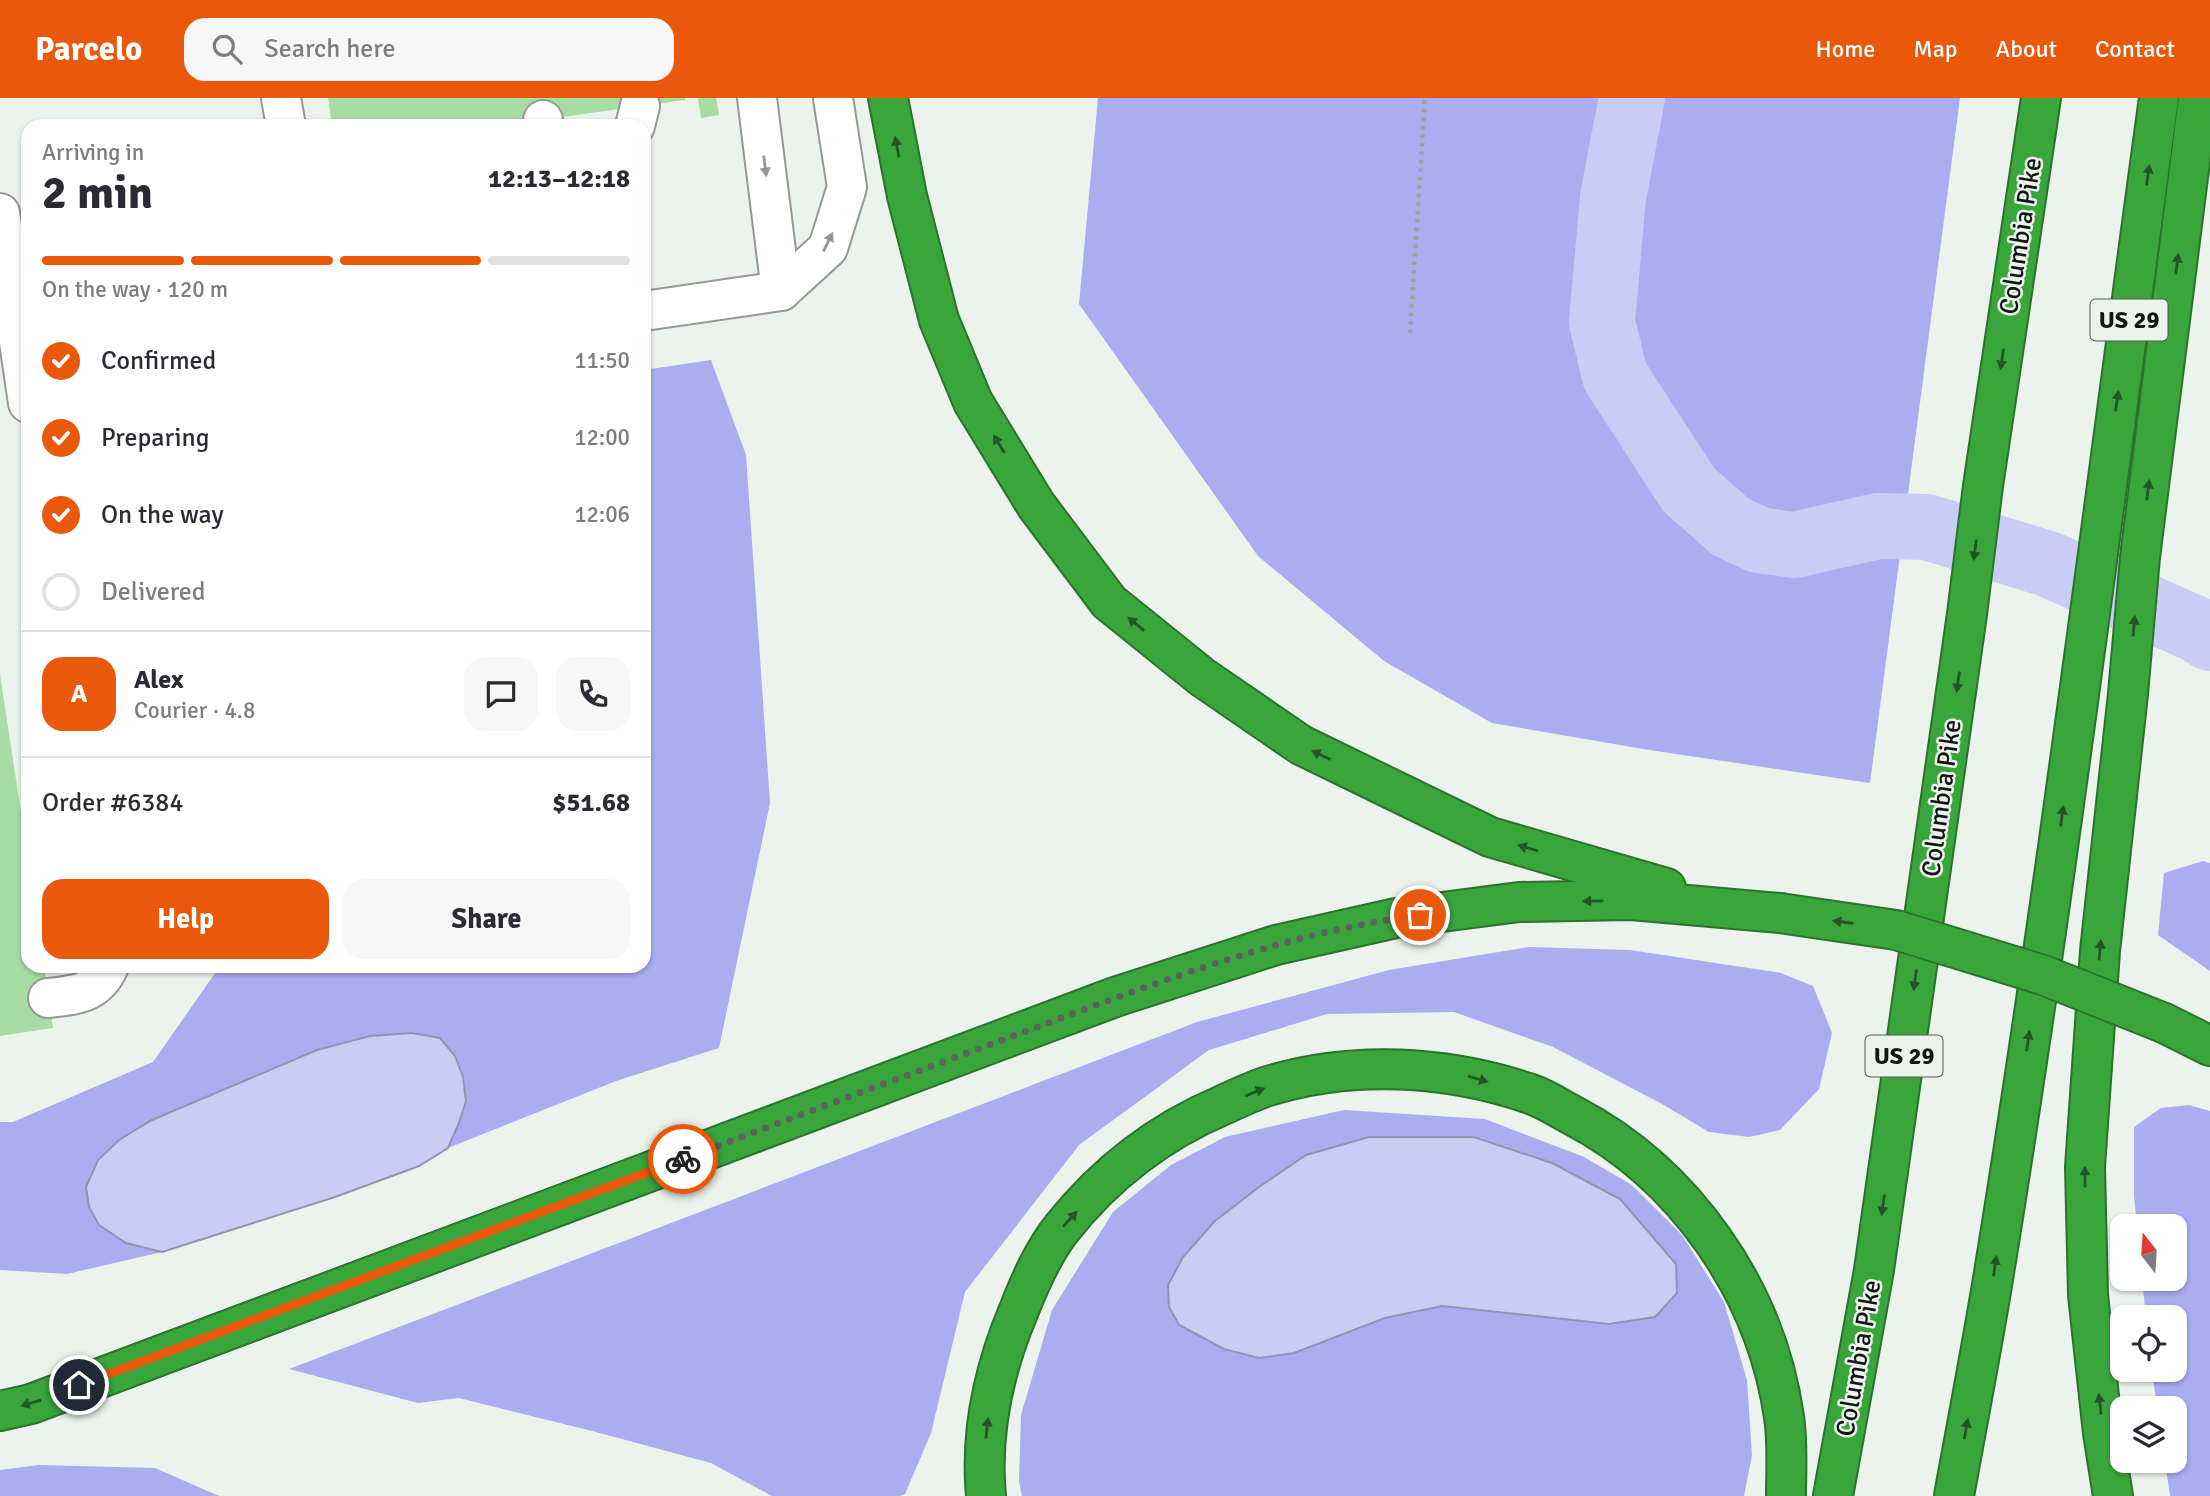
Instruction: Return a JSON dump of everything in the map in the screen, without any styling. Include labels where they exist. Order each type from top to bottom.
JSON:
[{"type":"highway","points":[[888,98],[907,196],[939,320],[973,402],[1036,505],[1109,602],[1202,677],[1301,745],[1490,837],[1735,908]]},
{"type":"highway","name":"Columbia Pike","points":[[1833,1496],[1874,1270],[1983,486],[2041,98]]},
{"type":"highway","name":"US 29","points":[[1954,1496],[1993,1281],[2084,666],[2098,541],[2159,98]]},
{"type":"highway","points":[[2113,1496],[2103,1433],[2088,1295],[2085,1167],[2100,951],[2129,694],[2140,557],[2198,98]]},
{"type":"highway","points":[[0,1410],[31,1404],[1102,1002],[1276,945],[1396,918],[1519,902],[1631,900],[1780,913],[1896,930],[2043,975],[2164,1023],[2210,1046]]},
{"type":"highway","points":[[986,1496],[983,1466],[991,1395],[1009,1334],[1032,1276],[1053,1241],[1099,1186],[1147,1145],[1205,1113],[1265,1087],[1329,1073],[1396,1069],[1464,1075],[1534,1095],[1599,1129],[1658,1175],[1690,1210],[1706,1228],[1741,1283],[1768,1349],[1784,1418],[1786,1496]]},
{"type":"street","points":[[281,98],[285,119]]},
{"type":"street","points":[[757,98],[781,291]]},
{"type":"street","points":[[651,310],[781,291],[828,248],[847,187],[833,98]]},
{"type":"street","points":[[0,213],[21,355]]},
{"type":"street","points":[[0,406],[21,403]]},
{"type":"street","points":[[48,998],[86,992],[106,973]]},
{"type":"path","points":[[1410,333],[1425,98]]},
{"type":"shaded area","points":[[1098,98],[1960,98],[1870,783],[1492,723],[1384,661],[1258,556],[1079,304]]},
{"type":"shaded area","points":[[711,360],[746,455],[770,803],[719,1048],[616,1081],[448,1148],[459,1123],[98,1160],[86,1187],[89,1207],[99,1225],[126,1243],[162,1252],[67,1274],[0,1270],[0,1122],[13,1122],[153,1062],[215,973],[651,973],[651,369]]},
{"type":"shaded area","points":[[2203,861],[2210,863],[2210,971],[2158,935],[2164,873]]},
{"type":"shaded area","points":[[1529,947],[1630,950],[1781,973],[1813,986],[1832,1033],[1819,1089],[1780,1130],[1749,1137],[1709,1132],[1553,1047],[1454,1012],[1327,1014],[1209,1050],[1079,1145],[965,1292],[931,1433],[905,1494],[900,1496],[772,1496],[711,1463],[596,1432],[459,1398],[418,1403],[289,1369],[1197,1022],[1389,970]]},
{"type":"shaded area","points":[[412,1033],[440,1038],[455,1056],[463,1077],[466,1101],[448,1148],[419,1166],[335,1197],[162,1252],[126,1243],[99,1225],[89,1207],[86,1187],[98,1160],[119,1140],[152,1120],[317,1050],[370,1036]]},
{"type":"shaded area","points":[[2189,1105],[2210,1111],[2210,1496],[2170,1496],[2167,1473],[2187,1473],[2187,1396],[2155,1396],[2154,1382],[2187,1382],[2187,1305],[2145,1305],[2143,1292],[2188,1292],[2188,1214],[2136,1214],[2134,1196],[2134,1127],[2161,1108]]},
{"type":"shaded area","points":[[1344,1110],[1485,1119],[1584,1157],[1632,1185],[1682,1235],[1724,1302],[1747,1380],[1752,1455],[1744,1496],[1022,1496],[1019,1481],[1021,1415],[1052,1310],[1113,1212],[1171,1165],[1225,1137]],"holes":[[[1259,1187],[1609,1324],[1442,1306],[1385,1318],[1333,1337],[1183,1257],[1215,1221]]]},
{"type":"shaded area","points":[[1369,1137],[1474,1137],[1552,1163],[1620,1199],[1676,1264],[1677,1293],[1655,1317],[1609,1324],[1442,1306],[1385,1318],[1294,1353],[1259,1358],[1224,1349],[1179,1325],[1169,1307],[1168,1285],[1183,1257],[1215,1221],[1306,1155]]},
{"type":"shaded area","points":[[39,1465],[155,1468],[219,1496],[0,1496],[0,1470]]},
{"type":"building","points":[[328,98],[685,98],[548,119],[331,119]]},
{"type":"building","points":[[698,98],[716,98],[719,115],[701,118]]},
{"type":"building","points":[[0,675],[21,812],[21,973],[45,973],[53,1028],[0,1036]]},
{"type":"waterway","points":[[1632,98],[1613,197],[1602,322],[1615,376],[1689,490],[1731,527],[1759,540],[1794,545],[1878,526],[1927,527],[2048,564],[2198,630],[2210,638]]},
{"type":"way so far","points":[[683,1159],[1115,998],[1276,945],[1420,915]]},
{"type":"route","points":[[79,1385],[683,1159]]}]
